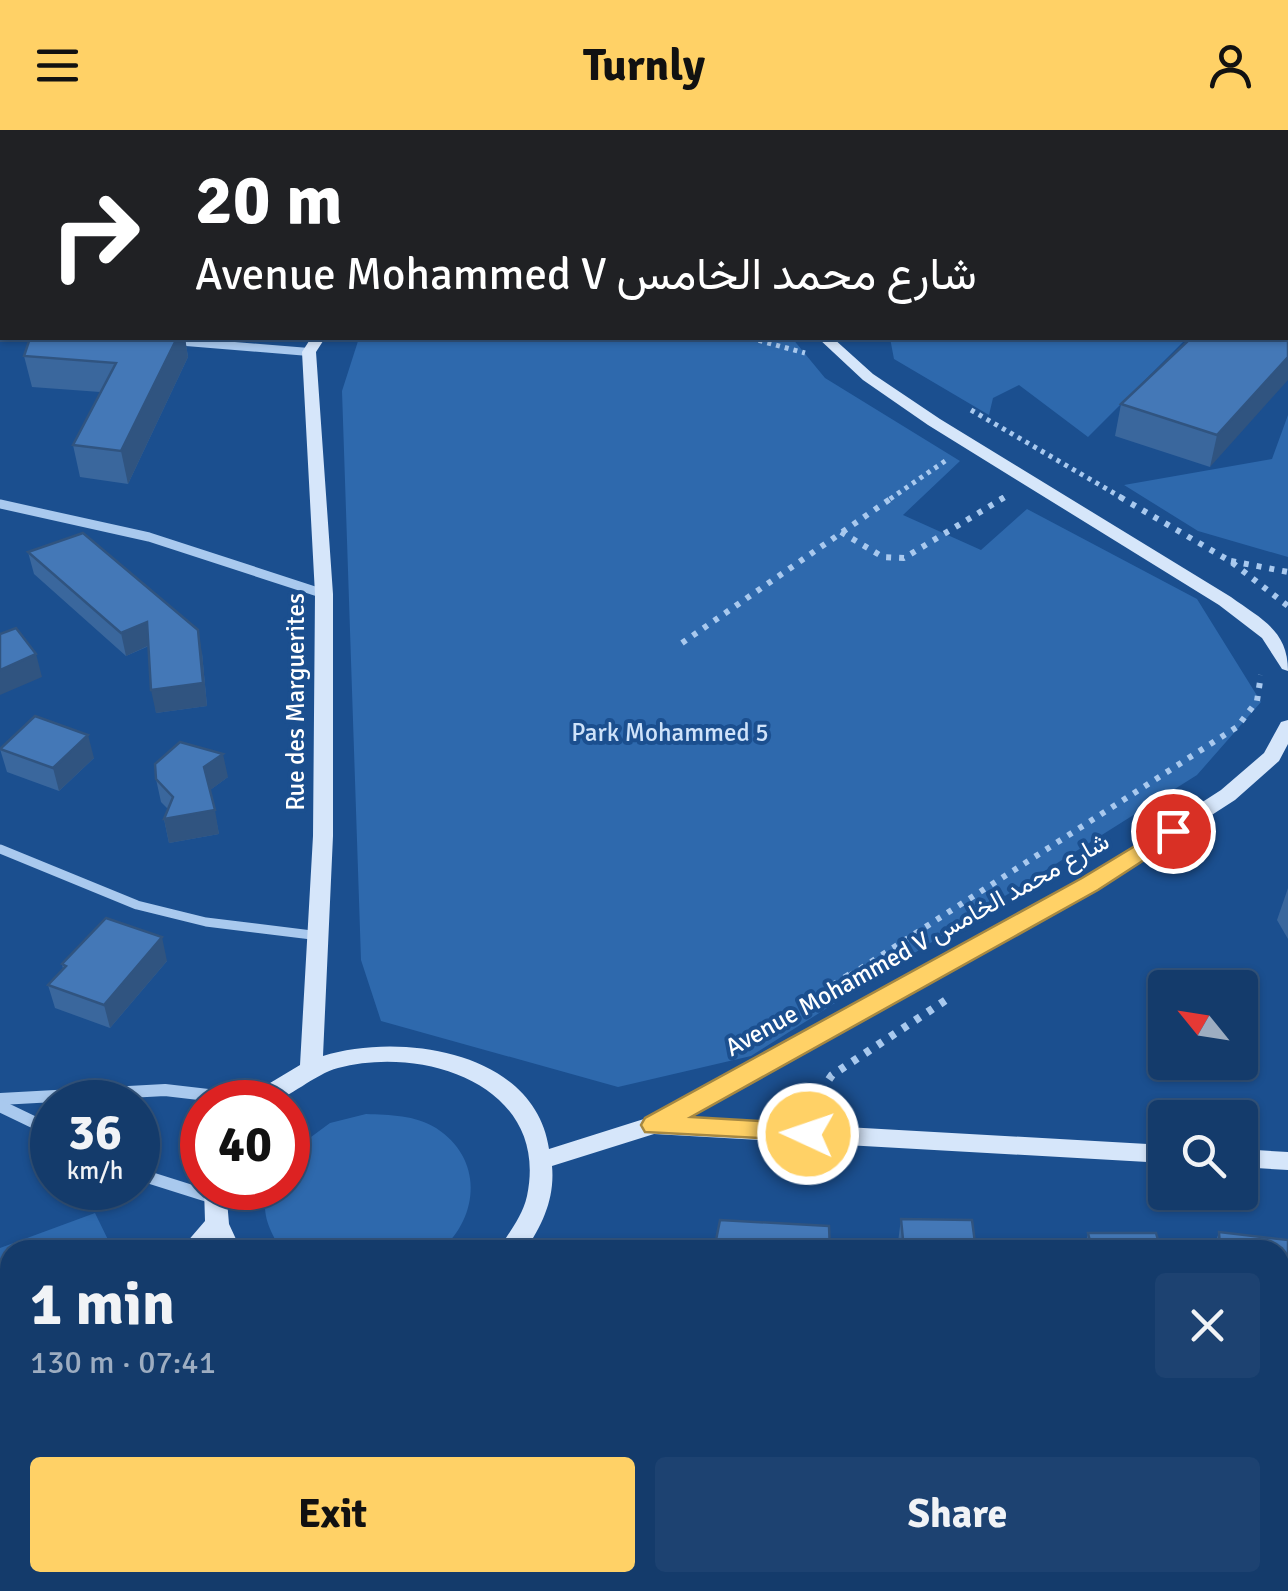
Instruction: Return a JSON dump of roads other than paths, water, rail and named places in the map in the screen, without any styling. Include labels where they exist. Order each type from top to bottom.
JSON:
[{"type":"main road","points":[[826,340],[868,377],[934,422],[1225,600],[1269,634],[1288,666]]},
{"type":"main road","name":"Rue des Marguerites","points":[[311,1069],[320,936],[324,594],[314,345]]},
{"type":"main road","name":"Avenue Mohammed V شارع محمد الخامس","points":[[654,1125],[1090,884],[1228,795],[1272,757],[1288,726]]},
{"type":"main road","points":[[294,1080],[311,1069],[371,1053],[417,1054],[460,1064],[496,1084],[525,1112],[542,1160],[541,1189],[532,1218],[518,1240]]},
{"type":"main road","points":[[542,1160],[654,1125],[1148,1153]]},
{"type":"main road","points":[[1258,1159],[1288,1161]]},
{"type":"main road","points":[[216,1210],[224,1240]]},
{"type":"main road","points":[[202,1240],[217,1224]]},
{"type":"street","points":[[159,340],[314,345]]},
{"type":"street","points":[[0,504],[149,537],[324,594]]},
{"type":"street","points":[[0,848],[137,905],[206,922],[320,936]]},
{"type":"street","points":[[0,1102],[180,1092]]},
{"type":"street","points":[[0,1102],[30,1119]]},
{"type":"park label","name":"Park Mohammed 5","points":[[670,732]]}]
